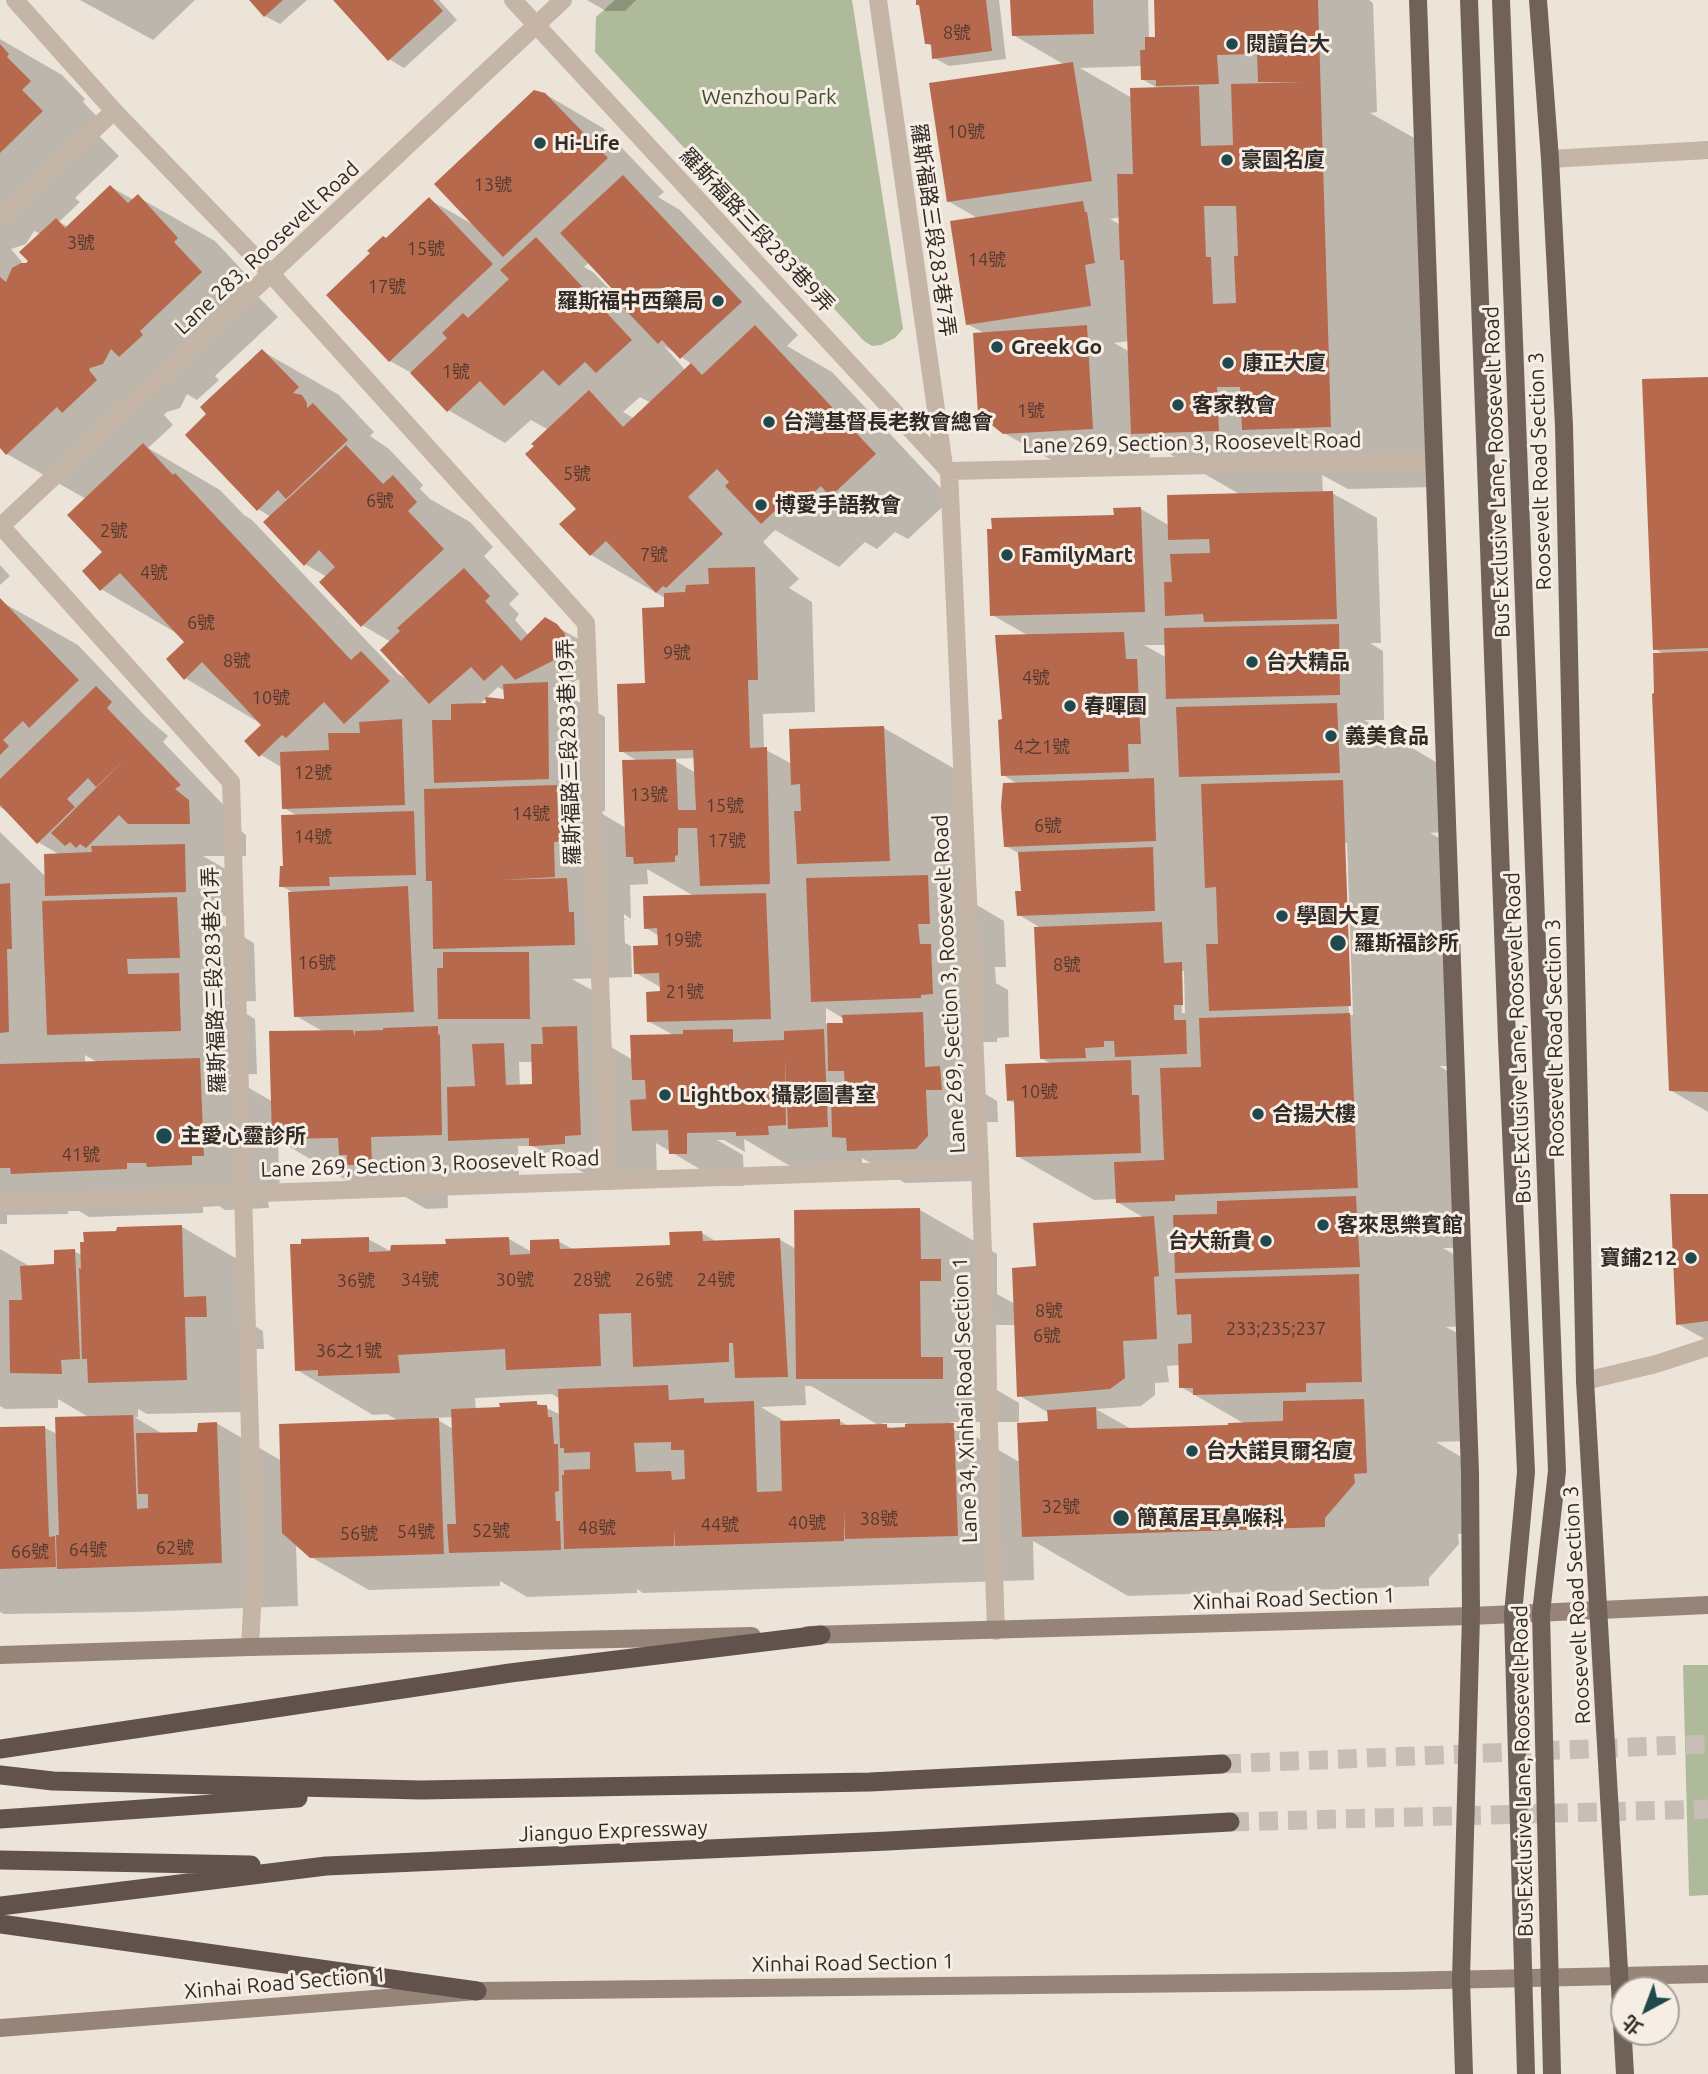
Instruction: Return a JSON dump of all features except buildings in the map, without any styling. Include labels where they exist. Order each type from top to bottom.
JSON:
[{"type":"highway","points":[[0,1749],[510,1673],[821,1635]]},
{"type":"highway","name":"Jianguo Expressway","points":[[0,1775],[52,1782],[421,1790],[870,1783],[1222,1764]]},
{"type":"highway","points":[[0,1819],[421,1790]]},
{"type":"highway","name":"Jianguo Expressway","points":[[0,1906],[326,1866],[888,1842],[1230,1822]]},
{"type":"highway","points":[[0,1860],[326,1866]]},
{"type":"highway","points":[[0,1924],[477,1991]]},
{"type":"main road","points":[[1418,0],[1470,1472],[1471,1616],[1461,1979],[1464,2074]]},
{"type":"main road","name":"Bus Exclusive Lane, Roosevelt Road","points":[[1469,0],[1507,1040],[1526,1472],[1513,1614],[1526,2074]]},
{"type":"main road","name":"Bus Exclusive Lane, Roosevelt Road","points":[[1501,0],[1557,1471],[1541,1614],[1552,2074]]},
{"type":"main road","name":"Roosevelt Road Section 3","points":[[1538,0],[1550,159],[1564,426],[1586,1381],[1619,1976]]},
{"type":"main road","name":"Xinhai Road Section 1","points":[[0,1655],[996,1631],[1541,1614],[1708,1605]]},
{"type":"main road","name":"Xinhai Road Section 1","points":[[1619,1976],[1708,1974]]},
{"type":"main road","name":"Xinhai Road Section 1","points":[[0,2028],[477,1991],[1610,1976]]},
{"type":"main road","name":"Roosevelt Road Section 3","points":[[1623,2046],[1625,2074]]},
{"type":"street","name":"羅斯福路三段283巷19弄","points":[[15,0],[114,111],[272,275],[586,623],[608,1181]]},
{"type":"street","name":"羅斯福路三段283巷9弄","points":[[513,0],[946,468]]},
{"type":"street","name":"Lane 283, Roosevelt Road","points":[[0,526],[272,275],[563,0]]},
{"type":"street","name":"羅斯福路三段283巷7弄","points":[[878,0],[946,468]]},
{"type":"street","points":[[0,217],[114,111]]},
{"type":"street","points":[[1550,159],[1708,150]]},
{"type":"street","name":"Lane 269, Section 3, Roosevelt Road","points":[[0,1202],[980,1168],[946,468],[1434,460]]},
{"type":"street","name":"羅斯福路三段283巷21弄","points":[[0,526],[231,782],[254,1570],[250,1647]]},
{"type":"street","name":"Lane 34, Xinhai Road Section 1","points":[[980,1168],[996,1631]]},
{"type":"street","points":[[1586,1381],[1656,1364],[1708,1347]]},
{"type":"green space","name":"Wenzhou Park","points":[[615,0],[852,0],[903,329],[895,338],[872,346],[864,341],[595,52],[596,17]]},
{"type":"green space","points":[[1683,1665],[1708,1665],[1708,1895],[1689,1896]]},
{"type":"tunnel","points":[[1222,1764],[1708,1744]]},
{"type":"tunnel","points":[[1230,1822],[1708,1809]]},
{"type":"place","name":"閱讀台大","points":[[1232,44]]},
{"type":"place","name":"Hi-Life","points":[[540,143]]},
{"type":"place","name":"豪園名廈","points":[[1227,160]]},
{"type":"place","name":"羅斯福中西藥局","points":[[718,301]]},
{"type":"place","name":"Greek Go","points":[[997,347]]},
{"type":"place","name":"康正大廈","points":[[1228,363]]},
{"type":"place","name":"客家教會","points":[[1178,405]]},
{"type":"place","name":"台灣基督長老教會總會","points":[[769,422]]},
{"type":"place","name":"博愛手語教會","points":[[761,505]]},
{"type":"place","name":"FamilyMart","points":[[1007,555]]},
{"type":"place","name":"台大精品","points":[[1252,662]]},
{"type":"place","name":"春暉園","points":[[1070,706]]},
{"type":"place","name":"義美食品","points":[[1331,736]]},
{"type":"place","name":"學園大夏","points":[[1282,916]]},
{"type":"place","name":"羅斯福診所","points":[[1338,943]]},
{"type":"place","name":"Lightbox 攝影圖書室","points":[[665,1095]]},
{"type":"place","name":"合揚大樓","points":[[1258,1114]]},
{"type":"place","name":"主愛心靈診所","points":[[164,1136]]},
{"type":"place","name":"客來思樂賓館","points":[[1323,1225]]},
{"type":"place","name":"台大新貴","points":[[1266,1241]]},
{"type":"place","name":"寶鋪212","points":[[1691,1258]]},
{"type":"place","name":"台大諾貝爾名廈","points":[[1192,1451]]},
{"type":"place","name":"簡萬居耳鼻喉科","points":[[1121,1518]]}]
